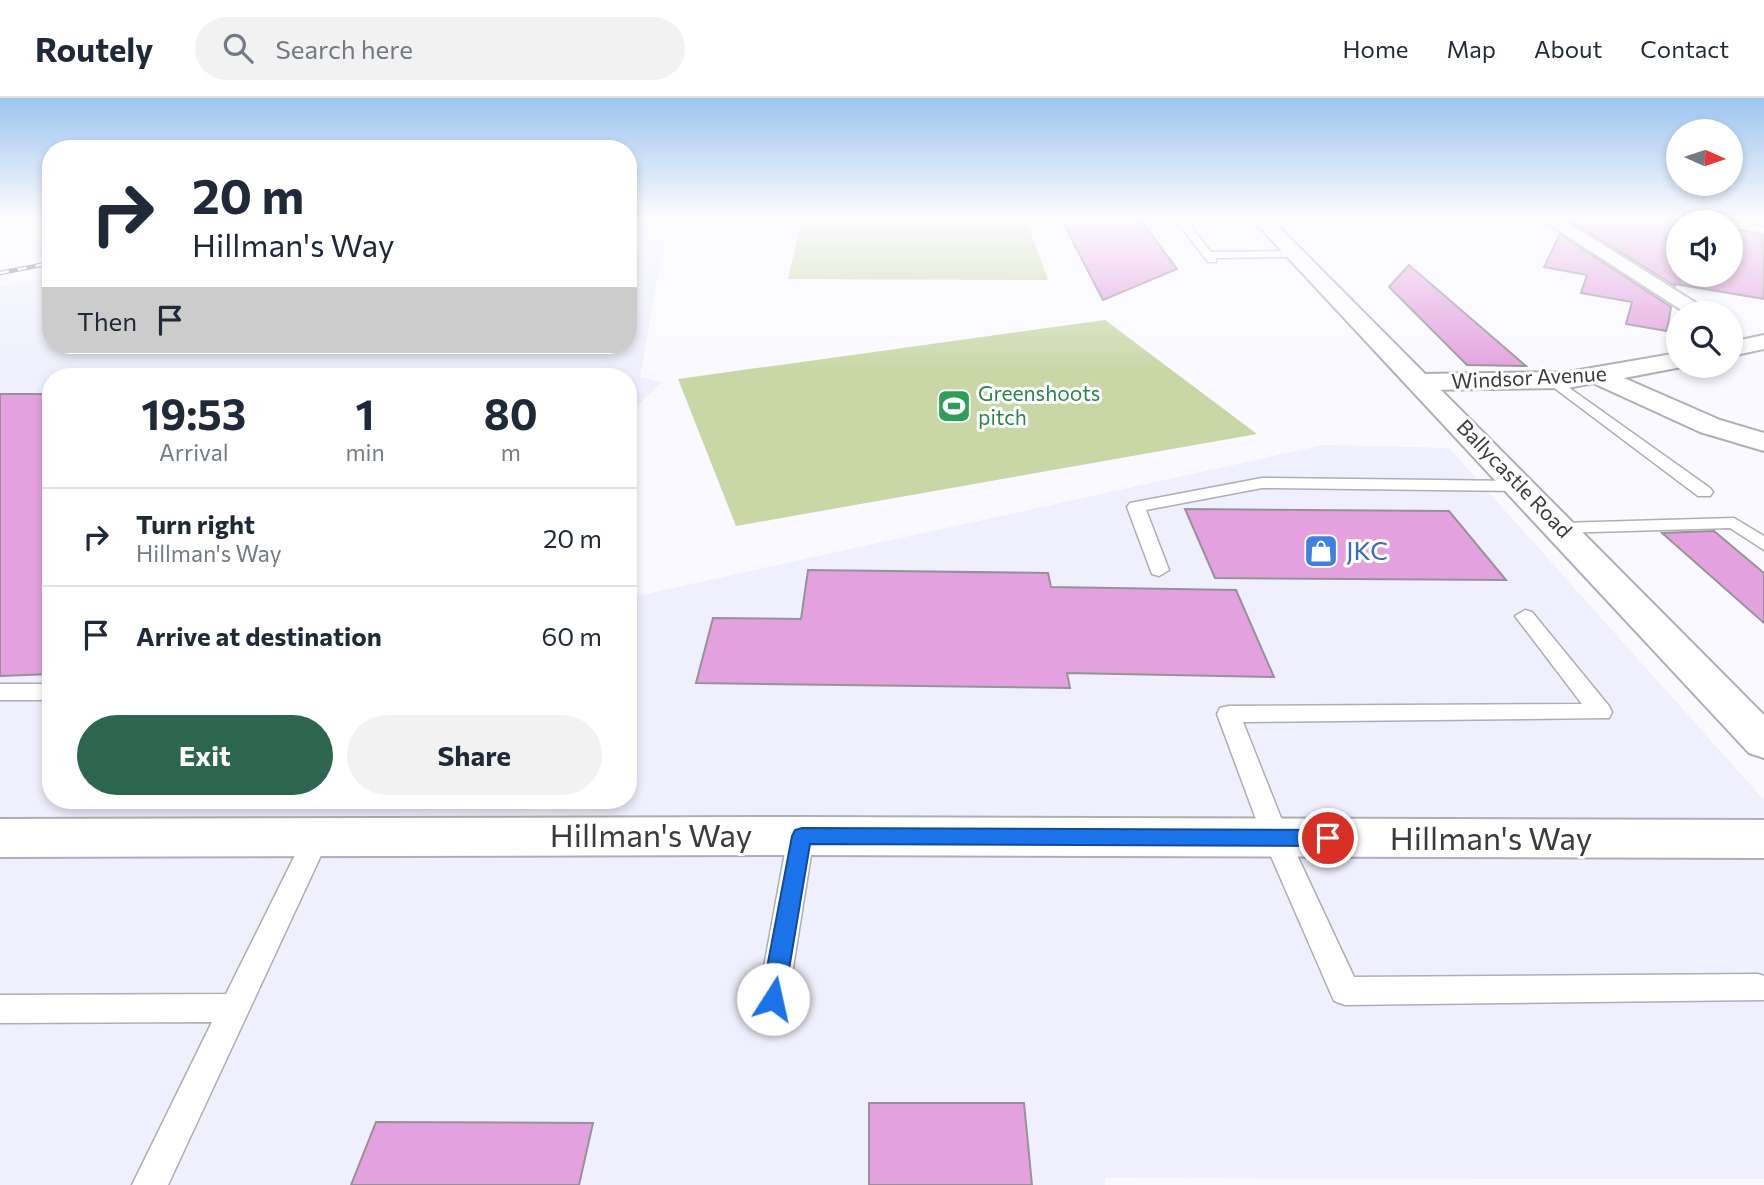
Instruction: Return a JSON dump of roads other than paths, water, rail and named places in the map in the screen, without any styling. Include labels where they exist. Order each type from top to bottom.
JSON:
[{"type":"street","name":"Ballycastle Road","points":[[1307,270],[1420,382],[1764,742]]},
{"type":"street","points":[[1631,270],[1682,301]]},
{"type":"street","name":"Windsor Avenue","points":[[1420,382],[1554,381],[1666,363]]},
{"type":"street","points":[[1598,376],[1710,426],[1764,442]]},
{"type":"street","name":"Hillman's Way","points":[[0,838],[802,836],[1764,839]]},
{"type":"lane","points":[[1554,381],[1704,492]]},
{"type":"lane","points":[[1159,570],[1136,507],[1262,483],[1520,486]]},
{"type":"lane","points":[[1559,528],[1734,523],[1764,544]]},
{"type":"lane","points":[[1525,616],[1601,712],[1228,714],[1276,838],[1345,991],[1758,988]]},
{"type":"lane","points":[[0,692],[42,692]]},
{"type":"lane","points":[[150,1185],[317,836]]},
{"type":"lane","points":[[773,999],[802,836]]},
{"type":"lane","points":[[0,1009],[235,1008]]},
{"type":"railway","points":[[0,273],[17,270]]},
{"type":"place","name":"Greenshoots pitch","points":[[954,406]]},
{"type":"place","name":"JKC","points":[[1321,551]]}]
